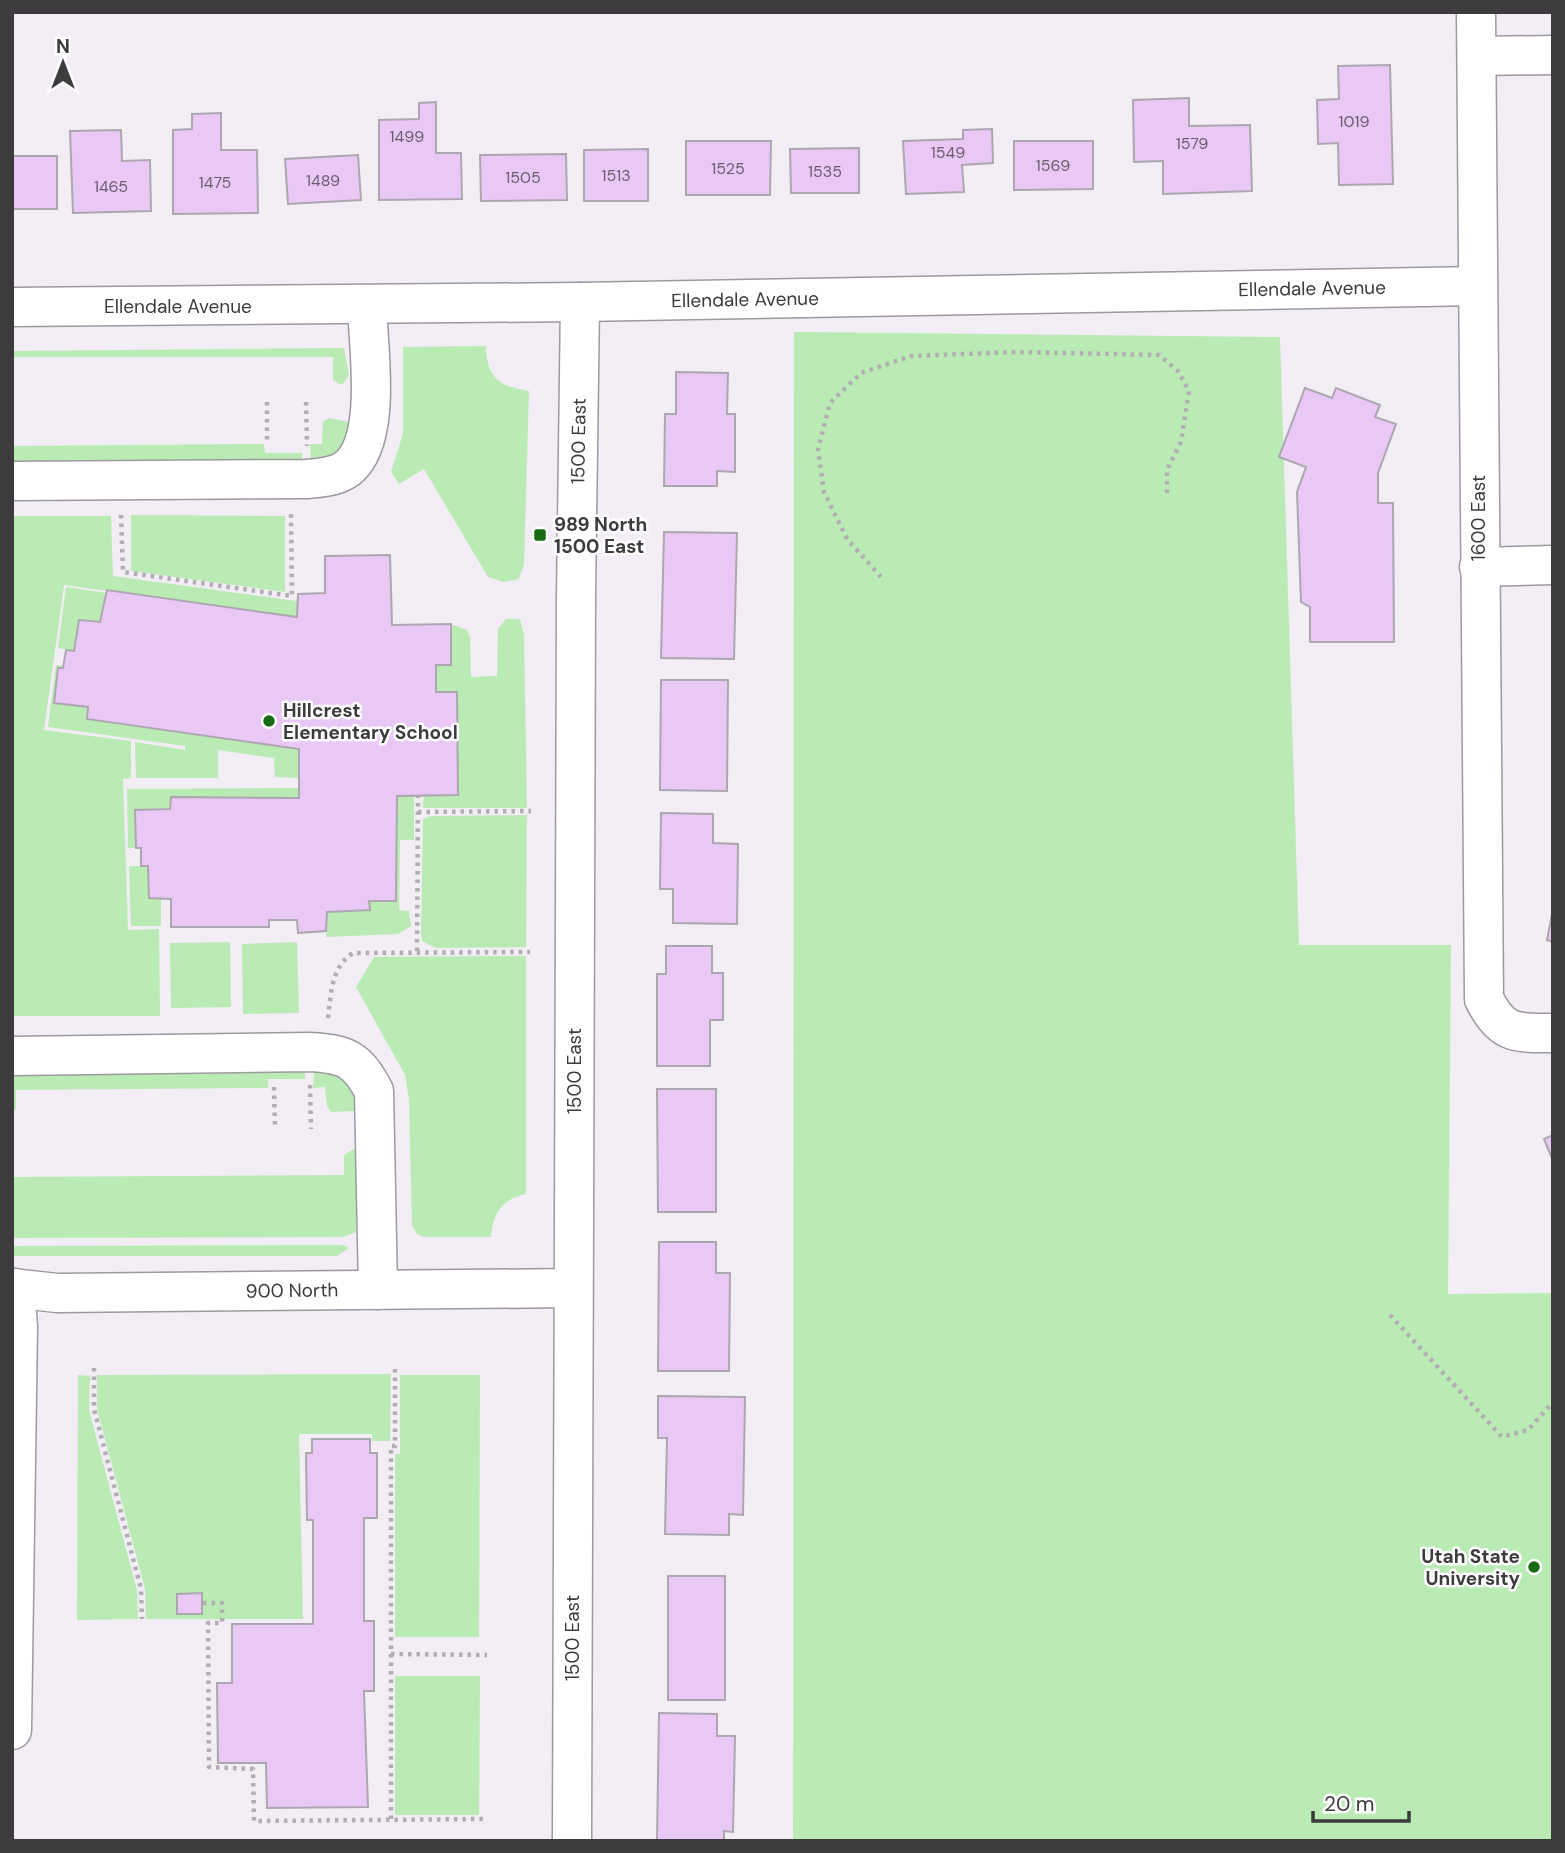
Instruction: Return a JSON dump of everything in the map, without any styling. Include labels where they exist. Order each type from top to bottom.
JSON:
[{"type":"street","name":"1600 East","points":[[1476,12],[1484,999],[1495,1021],[1520,1033],[1553,1033]]},
{"type":"street","points":[[1476,56],[1553,55]]},
{"type":"street","name":"Ellendale Avenue","points":[[12,307],[580,302],[1478,286]]},
{"type":"street","name":"1500 East","points":[[572,1841],[580,302]]},
{"type":"street","points":[[12,481],[306,479],[336,474],[349,467],[358,455],[365,443],[370,424],[367,305]]},
{"type":"street","points":[[1479,566],[1553,565]]},
{"type":"street","points":[[12,1056],[310,1052],[338,1054],[351,1059],[363,1071],[374,1091],[378,1290]]},
{"type":"street","points":[[12,1730],[18,1327],[13,1288]]},
{"type":"street","name":"900 North","points":[[13,1288],[57,1293],[573,1289]]},
{"type":"path","points":[[881,577],[847,539],[824,492],[818,449],[830,403],[861,373],[911,356],[1016,352],[1159,355],[1178,370],[1189,391],[1181,442],[1167,470],[1167,496]]},
{"type":"path","points":[[267,402],[267,449]]},
{"type":"path","points":[[306,402],[307,449]]},
{"type":"path","points":[[121,508],[122,572],[292,596],[291,507]]},
{"type":"path","points":[[417,951],[418,796]]},
{"type":"path","points":[[418,812],[531,811]]},
{"type":"path","points":[[327,1025],[333,980],[343,959],[353,953],[530,952]]},
{"type":"path","points":[[274,1084],[275,1129]]},
{"type":"path","points":[[310,1084],[312,1129]]},
{"type":"path","points":[[1390,1315],[1502,1437],[1528,1430],[1553,1402]]},
{"type":"path","points":[[94,1368],[94,1409],[141,1589],[142,1619]]},
{"type":"path","points":[[391,1819],[395,1368]]},
{"type":"path","points":[[203,1603],[222,1603],[222,1623],[208,1623],[209,1767],[253,1769],[254,1821],[484,1819]]},
{"type":"path","points":[[391,1654],[487,1655]]},
{"type":"green space","points":[[794,332],[1280,337],[1299,945],[1451,945],[1448,1294],[1553,1293],[1553,1841],[793,1841]]},
{"type":"green space","points":[[486,346],[489,366],[496,379],[509,386],[529,391],[524,564],[519,579],[504,582],[488,577],[424,469],[399,484],[391,472],[403,434],[403,347]]},
{"type":"green space","points":[[344,348],[349,375],[342,385],[333,380],[333,357],[12,357],[12,351]]},
{"type":"green space","points":[[329,418],[348,422],[343,445],[333,454],[311,460],[310,444],[322,444],[323,422]]},
{"type":"green space","points":[[264,444],[265,453],[302,453],[302,460],[12,461],[12,446]]},
{"type":"green space","points":[[131,515],[285,516],[285,592],[131,571]]},
{"type":"green space","points":[[12,516],[111,516],[113,576],[297,601],[297,617],[64,585],[44,730],[131,741],[131,778],[123,779],[128,930],[159,929],[160,1016],[12,1016]]},
{"type":"green space","points":[[66,587],[106,593],[100,622],[79,620],[74,651],[58,648]]},
{"type":"green space","points":[[506,619],[520,619],[524,635],[527,808],[423,808],[424,796],[458,794],[457,692],[436,692],[436,665],[451,664],[451,624],[467,630],[470,637],[471,677],[497,676],[498,629]]},
{"type":"green space","points":[[56,665],[64,666],[58,668],[54,703],[88,707],[87,719],[299,749],[299,778],[275,777],[274,758],[218,750],[218,778],[136,778],[135,742],[185,750],[185,746],[48,727]]},
{"type":"green space","points":[[299,788],[299,798],[135,810],[136,848],[128,848],[127,789]]},
{"type":"green space","points":[[397,796],[414,796],[414,840],[400,840],[399,910],[409,911],[411,926],[398,934],[326,937],[327,912],[370,909],[369,901],[396,900]]},
{"type":"green space","points":[[527,815],[526,947],[436,948],[422,941],[423,819],[431,816]]},
{"type":"green space","points":[[129,866],[148,866],[149,898],[161,899],[161,926],[131,926]]},
{"type":"green space","points":[[230,942],[231,1007],[171,1008],[170,943]]},
{"type":"green space","points":[[297,942],[299,1013],[243,1014],[242,944]]},
{"type":"green space","points":[[526,956],[526,1194],[511,1199],[500,1208],[491,1237],[424,1237],[417,1234],[412,1226],[409,1099],[405,1075],[356,987],[374,957]]},
{"type":"green space","points":[[305,1071],[305,1079],[268,1079],[268,1088],[16,1090],[16,1109],[12,1114],[12,1073]]},
{"type":"green space","points":[[314,1071],[340,1074],[352,1088],[357,1102],[354,1111],[331,1112],[327,1106],[325,1087],[313,1088]]},
{"type":"green space","points":[[354,1149],[356,1232],[343,1237],[12,1238],[12,1177],[344,1175],[344,1155]]},
{"type":"green space","points":[[342,1245],[349,1248],[337,1256],[12,1256],[12,1246]]},
{"type":"green space","points":[[391,1374],[390,1441],[372,1441],[372,1434],[299,1434],[303,1619],[146,1619],[145,1589],[97,1409],[97,1375]]},
{"type":"green space","points":[[78,1375],[90,1376],[89,1410],[137,1590],[138,1619],[77,1620]]},
{"type":"green space","points":[[400,1375],[480,1375],[479,1637],[395,1637],[395,1454],[400,1454]]},
{"type":"green space","points":[[395,1676],[480,1676],[479,1815],[395,1815]]},
{"type":"building","points":[[1390,65],[1393,184],[1339,185],[1338,143],[1318,144],[1317,100],[1339,99],[1338,66]]},
{"type":"building","points":[[1189,98],[1189,126],[1250,125],[1252,191],[1163,194],[1163,161],[1134,162],[1133,100]]},
{"type":"building","points":[[436,102],[436,153],[461,153],[462,199],[379,200],[379,120],[419,119],[419,103]]},
{"type":"building","points":[[221,113],[221,150],[257,150],[258,213],[173,214],[173,130],[192,129],[192,114]]},
{"type":"building","points":[[992,129],[993,163],[962,165],[964,192],[906,194],[903,141],[963,139],[963,130]]},
{"type":"building","points":[[121,130],[122,161],[150,160],[151,211],[73,213],[70,131]]},
{"type":"building","points":[[686,141],[771,141],[770,195],[686,195]]},
{"type":"building","points":[[1014,141],[1093,141],[1093,189],[1014,190]]},
{"type":"building","points":[[859,148],[859,193],[791,193],[790,149]]},
{"type":"building","points":[[648,149],[648,201],[584,201],[584,150]]},
{"type":"building","points":[[566,154],[567,200],[481,201],[480,155]]},
{"type":"building","points":[[358,155],[361,200],[288,204],[285,159]]},
{"type":"building","points":[[12,156],[57,156],[57,209],[12,209]]},
{"type":"building","points":[[676,372],[728,373],[727,414],[735,414],[735,472],[717,471],[717,486],[664,486],[665,414],[676,414]]},
{"type":"building","points":[[1305,388],[1332,398],[1336,388],[1380,405],[1375,417],[1396,424],[1378,473],[1378,503],[1393,503],[1394,642],[1310,642],[1310,607],[1301,602],[1297,492],[1306,467],[1279,457]]},
{"type":"building","points":[[664,532],[737,533],[734,659],[661,658]]},
{"type":"building","points":[[390,555],[392,625],[451,624],[451,665],[436,665],[436,692],[457,692],[458,795],[397,796],[396,901],[369,901],[370,910],[327,912],[326,931],[298,933],[297,920],[269,920],[269,927],[171,927],[171,899],[149,898],[148,866],[141,866],[141,848],[136,848],[135,810],[170,809],[171,797],[299,798],[299,749],[87,719],[88,707],[54,703],[58,668],[63,668],[66,650],[74,651],[79,620],[100,622],[107,590],[297,617],[298,594],[325,593],[325,556]]},
{"type":"building","points":[[661,680],[728,680],[727,791],[660,790]]},
{"type":"building","points":[[661,813],[713,814],[713,843],[738,844],[737,924],[673,923],[673,889],[660,889]]},
{"type":"building","points":[[1553,909],[1553,942],[1547,940]]},
{"type":"building","points":[[666,946],[712,946],[712,973],[723,973],[723,1020],[710,1020],[710,1066],[657,1066],[657,974],[666,974]]},
{"type":"building","points":[[657,1089],[716,1089],[716,1212],[658,1212]]},
{"type":"building","points":[[1553,1135],[1553,1161],[1544,1139]]},
{"type":"building","points":[[659,1242],[716,1242],[716,1273],[730,1273],[729,1371],[658,1371]]},
{"type":"building","points":[[658,1396],[745,1397],[743,1515],[729,1514],[729,1535],[665,1534],[667,1438],[658,1438]]},
{"type":"building","points":[[312,1439],[370,1439],[370,1453],[377,1453],[377,1518],[364,1518],[364,1621],[374,1621],[374,1691],[364,1691],[368,1807],[267,1808],[266,1763],[218,1763],[217,1683],[232,1683],[232,1624],[313,1624],[313,1520],[307,1520],[306,1453],[312,1453]]},
{"type":"building","points":[[668,1576],[725,1576],[725,1700],[668,1700]]},
{"type":"building","points":[[202,1593],[202,1614],[177,1614],[177,1594]]},
{"type":"building","points":[[659,1713],[717,1714],[717,1736],[735,1736],[733,1832],[724,1831],[724,1841],[657,1841]]},
{"type":"place","name":"989 North 1500 East","points":[[540,535]]},
{"type":"place","name":"Hillcrest Elementary School","points":[[269,721]]},
{"type":"place","name":"Utah State University","points":[[1534,1567]]}]
